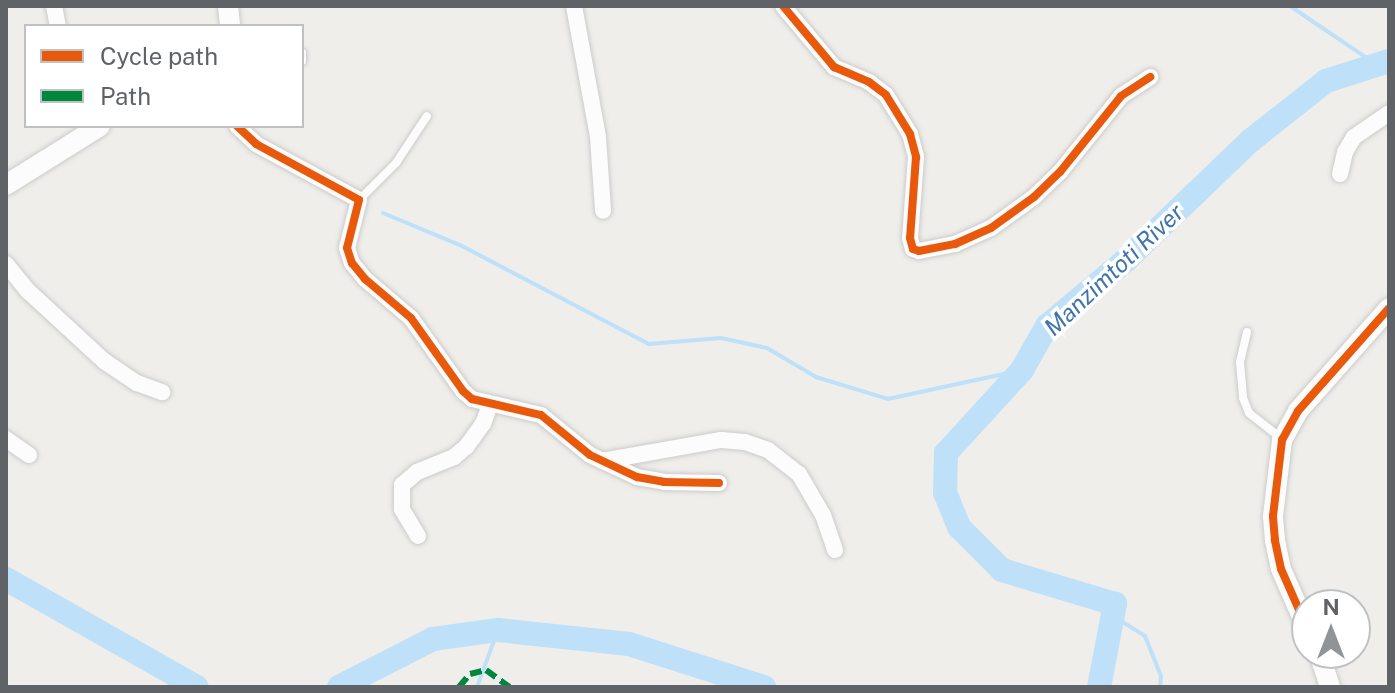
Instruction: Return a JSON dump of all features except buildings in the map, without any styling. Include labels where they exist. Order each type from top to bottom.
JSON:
[{"type":"street","points":[[574,6],[598,137],[603,211]]},
{"type":"street","points":[[783,6],[834,67],[869,82],[886,95],[910,134],[916,157],[910,238],[913,249],[919,251],[931,252],[955,244],[991,228],[1023,205],[1060,172],[1121,96],[1150,77]]},
{"type":"street","points":[[1340,174],[1345,152],[1354,137],[1389,113]]},
{"type":"street","points":[[6,185],[97,128]]},
{"type":"street","points":[[239,128],[256,144],[359,200],[347,248],[352,263],[365,279],[411,318],[463,391],[490,405],[552,420],[576,446],[602,461],[650,481],[719,483]]},
{"type":"street","points":[[6,264],[27,290],[104,361],[124,376],[162,392]]},
{"type":"street","points":[[1291,592],[1281,569],[1273,516],[1282,440],[1298,411],[1346,361],[1389,308]]},
{"type":"street","points":[[418,536],[402,509],[402,485],[417,472],[454,457],[466,447],[483,424],[490,405]]},
{"type":"street","points":[[6,439],[29,455]]},
{"type":"street","points":[[602,461],[721,440],[745,442],[768,450],[799,474],[823,515],[835,550]]},
{"type":"lane","points":[[359,200],[396,163],[427,116]]},
{"type":"lane","points":[[1247,332],[1240,362],[1243,398],[1249,413],[1282,440]]},
{"type":"waterway","points":[[1290,6],[1377,65]]},
{"type":"waterway","name":"Manzimtoti River","points":[[1099,687],[1115,604],[1002,570],[959,527],[945,493],[946,453],[1022,370],[1047,326],[1126,260],[1250,141],[1326,81],[1389,61]]},
{"type":"waterway","points":[[383,213],[462,246],[649,344],[721,338],[767,348],[816,377],[888,399],[1022,370]]},
{"type":"waterway","name":"Manzimtoti River","points":[[6,579],[197,687]]},
{"type":"waterway","points":[[1113,616],[1145,636],[1161,676],[1160,687]]},
{"type":"waterway","points":[[477,687],[498,630]]},
{"type":"waterway","name":"Manzimtoti River","points":[[339,687],[433,639],[498,630],[629,644],[764,687]]},
{"type":"marked path","points":[[459,687],[470,674],[486,670],[509,687]]},
{"type":"cycle path","points":[[783,6],[834,67],[869,82],[886,95],[910,134],[916,157],[910,238],[913,249],[919,251],[955,244],[991,228],[1034,197],[1060,172],[1121,96],[1150,77]]},
{"type":"cycle path","points":[[239,128],[256,144],[359,200],[347,248],[352,263],[365,279],[411,318],[472,399],[541,415],[590,455],[637,477],[664,482],[719,483]]},
{"type":"cycle path","points":[[1291,592],[1281,569],[1273,516],[1282,440],[1298,411],[1389,308]]}]
